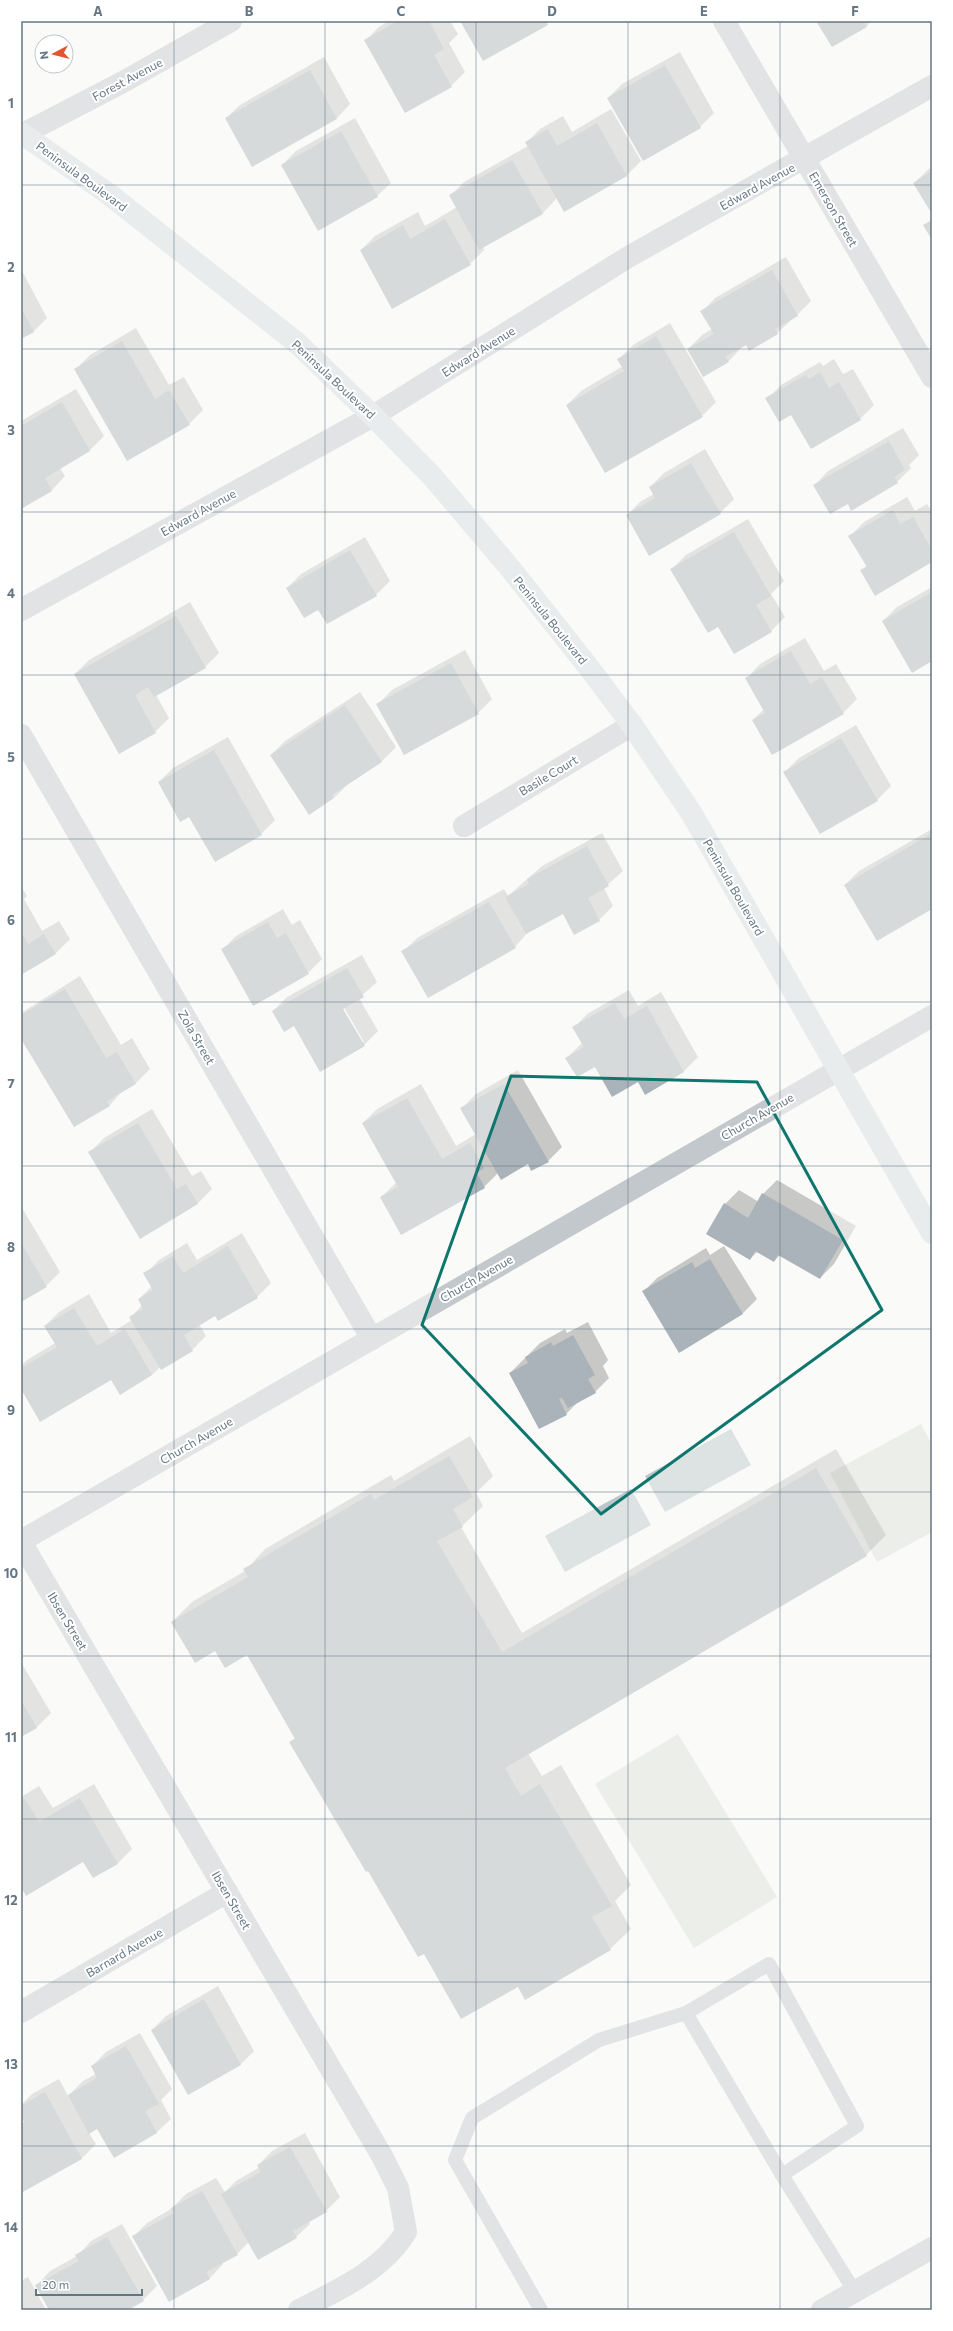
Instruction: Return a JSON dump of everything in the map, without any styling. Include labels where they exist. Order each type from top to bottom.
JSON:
[{"type":"main road","name":"Peninsula Boulevard","points":[[22,134],[110,195],[291,338],[373,416],[431,475],[510,568],[632,724],[692,814],[932,1233]]},
{"type":"street","name":"Forest Avenue","points":[[22,134],[123,82],[231,21]]},
{"type":"street","name":"Emerson Street","points":[[724,21],[932,377]]},
{"type":"street","name":"Edward Avenue","points":[[21,610],[373,416],[630,256],[805,159],[932,86]]},
{"type":"street","name":"Basile Court","points":[[464,826],[632,724]]},
{"type":"street","name":"Zola Street","points":[[21,735],[372,1339]]},
{"type":"street","name":"Church Avenue","points":[[21,1541],[932,1016]]},
{"type":"street","name":"Ibsen Street","points":[[21,1541],[382,2156],[398,2188],[406,2232],[396,2248],[381,2261],[347,2285],[299,2310]]},
{"type":"street","name":"Barnard Avenue","points":[[21,2012],[227,1892]]},
{"type":"street","points":[[822,2310],[932,2248]]},
{"type":"lane","points":[[541,2310],[455,2160],[472,2118],[599,2040],[686,2013],[769,1964],[857,2126],[782,2175]]},
{"type":"lane","points":[[686,2013],[782,2175],[855,2292]]},
{"type":"highlighted area","points":[[511,1076],[757,1082],[882,1310],[601,1514],[422,1325]]},
{"type":"shaded area","points":[[921,1424],[932,1445],[932,1532],[877,1562],[830,1473]]},
{"type":"shaded area","points":[[731,1429],[751,1465],[665,1512],[645,1476]]},
{"type":"shaded area","points":[[631,1489],[651,1525],[565,1572],[545,1536]]},
{"type":"shaded area","points":[[678,1734],[777,1897],[694,1948],[595,1784]]},
{"type":"building","points":[[398,21],[429,21],[444,49],[434,55],[452,87],[405,113],[364,40]]},
{"type":"building","points":[[460,21],[546,21],[548,25],[483,61]]},
{"type":"building","points":[[816,21],[863,21],[867,27],[832,47]]},
{"type":"building","points":[[665,65],[701,128],[643,161],[607,98]]},
{"type":"building","points":[[310,70],[337,119],[252,167],[225,118]]},
{"type":"building","points":[[597,123],[627,176],[564,212],[525,142],[548,129],[557,146]]},
{"type":"building","points":[[341,131],[378,197],[318,231],[281,165]]},
{"type":"building","points":[[512,160],[543,214],[479,250],[449,195]]},
{"type":"building","points":[[932,171],[932,214],[913,183]]},
{"type":"building","points":[[445,219],[471,265],[392,309],[360,250],[403,225],[410,239]]},
{"type":"building","points":[[932,220],[932,240],[923,225]]},
{"type":"building","points":[[772,270],[798,316],[775,329],[778,334],[749,351],[746,345],[725,357],[729,362],[703,377],[687,349],[714,334],[700,311]]},
{"type":"building","points":[[21,308],[34,332],[21,339]]},
{"type":"building","points":[[656,336],[703,417],[605,473],[566,405],[624,371],[617,359]]},
{"type":"building","points":[[122,341],[155,399],[169,390],[190,425],[127,461],[74,369]]},
{"type":"building","points":[[820,372],[829,388],[839,382],[861,420],[811,449],[791,415],[779,422],[765,398],[806,375],[809,379]]},
{"type":"building","points":[[62,402],[90,451],[45,478],[52,491],[21,509],[21,426]]},
{"type":"building","points":[[889,441],[905,470],[894,477],[898,483],[851,511],[848,504],[830,514],[813,485]]},
{"type":"building","points":[[691,463],[721,514],[649,556],[626,515],[655,498],[649,487]]},
{"type":"building","points":[[893,510],[900,524],[913,517],[932,550],[932,562],[875,596],[860,570],[867,567],[848,536]]},
{"type":"building","points":[[734,532],[771,596],[756,605],[772,632],[734,654],[718,627],[708,633],[670,569]]},
{"type":"building","points":[[350,550],[377,596],[327,624],[318,610],[304,618],[286,588]]},
{"type":"building","points":[[932,592],[932,661],[912,673],[882,621]]},
{"type":"building","points":[[176,616],[206,668],[154,697],[148,687],[135,695],[156,733],[119,754],[74,674]]},
{"type":"building","points":[[791,651],[810,684],[822,677],[844,714],[772,755],[752,720],[765,713],[745,678]]},
{"type":"building","points":[[451,663],[479,714],[404,755],[376,704]]},
{"type":"building","points":[[345,705],[382,762],[332,795],[334,798],[309,815],[270,755]]},
{"type":"building","points":[[841,738],[878,801],[820,834],[783,772]]},
{"type":"building","points":[[214,750],[262,835],[215,862],[189,817],[180,822],[158,782]]},
{"type":"building","points":[[932,833],[932,909],[877,941],[844,885]]},
{"type":"building","points":[[587,846],[609,886],[588,898],[600,921],[574,935],[563,914],[526,934],[505,897],[529,884],[527,879]]},
{"type":"building","points":[[489,902],[516,948],[428,998],[401,951]]},
{"type":"building","points":[[268,922],[277,938],[286,933],[309,974],[253,1006],[221,949]]},
{"type":"building","points":[[21,932],[28,944],[44,934],[56,954],[21,975]]},
{"type":"building","points":[[347,968],[364,997],[343,1009],[365,1046],[320,1072],[294,1026],[284,1032],[272,1011]]},
{"type":"building","points":[[65,989],[106,1058],[117,1052],[136,1084],[107,1101],[110,1106],[74,1127],[21,1039],[21,1015]]},
{"type":"building","points":[[615,1003],[624,1019],[647,1006],[684,1072],[645,1095],[638,1082],[612,1097],[595,1067],[577,1077],[565,1058],[584,1047],[572,1027]]},
{"type":"building","points":[[504,1084],[549,1162],[531,1171],[528,1164],[501,1180],[460,1108]]},
{"type":"building","points":[[407,1098],[442,1159],[470,1143],[484,1168],[477,1173],[485,1188],[401,1235],[380,1197],[398,1187],[362,1123]]},
{"type":"building","points":[[138,1123],[177,1189],[186,1184],[198,1204],[140,1239],[88,1152]]},
{"type":"building","points":[[762,1193],[843,1240],[820,1279],[778,1255],[774,1262],[755,1251],[750,1260],[706,1234],[724,1203],[748,1218]]},
{"type":"building","points":[[21,1243],[47,1287],[21,1302]]},
{"type":"building","points":[[228,1246],[258,1298],[218,1321],[215,1316],[184,1335],[193,1351],[161,1370],[129,1317],[143,1309],[138,1299],[153,1290],[143,1273],[173,1256],[183,1273]]},
{"type":"building","points":[[710,1259],[743,1314],[679,1353],[642,1291],[692,1262],[695,1268]]},
{"type":"building","points":[[74,1308],[97,1346],[125,1329],[152,1375],[120,1395],[111,1380],[40,1422],[21,1389],[21,1368],[57,1347],[44,1326]]},
{"type":"building","points":[[573,1335],[595,1375],[588,1379],[596,1393],[568,1408],[562,1398],[559,1399],[567,1415],[539,1429],[509,1373],[528,1363],[525,1357],[551,1342],[553,1346]]},
{"type":"building","points":[[449,1456],[473,1497],[453,1509],[463,1527],[437,1541],[502,1652],[816,1468],[867,1556],[505,1768],[521,1796],[540,1784],[612,1906],[592,1917],[611,1950],[525,2000],[518,1987],[461,2019],[424,1954],[418,1957],[368,1871],[366,1872],[289,1742],[295,1739],[247,1655],[225,1668],[215,1651],[195,1663],[171,1622],[248,1577],[243,1569],[371,1494],[374,1500]]},
{"type":"building","points":[[21,1700],[37,1728],[21,1737]]},
{"type":"building","points":[[80,1798],[118,1864],[93,1878],[83,1862],[26,1896],[21,1887],[21,1801],[25,1799],[39,1822]]},
{"type":"building","points":[[204,1999],[241,2065],[188,2095],[151,2030]]},
{"type":"building","points":[[126,2046],[159,2104],[145,2111],[157,2133],[114,2158],[97,2129],[89,2134],[68,2095],[97,2078],[91,2066]]},
{"type":"building","points":[[45,2092],[82,2159],[21,2193],[21,2123],[24,2122],[21,2116],[21,2106]]},
{"type":"building","points":[[290,2147],[327,2212],[293,2231],[297,2238],[258,2260],[221,2194],[261,2172],[257,2165]]},
{"type":"building","points":[[202,2191],[238,2255],[206,2272],[210,2279],[169,2302],[132,2236],[174,2213],[171,2208]]},
{"type":"building","points":[[107,2237],[144,2301],[128,2310],[49,2310],[35,2285],[79,2261],[75,2255]]}]
